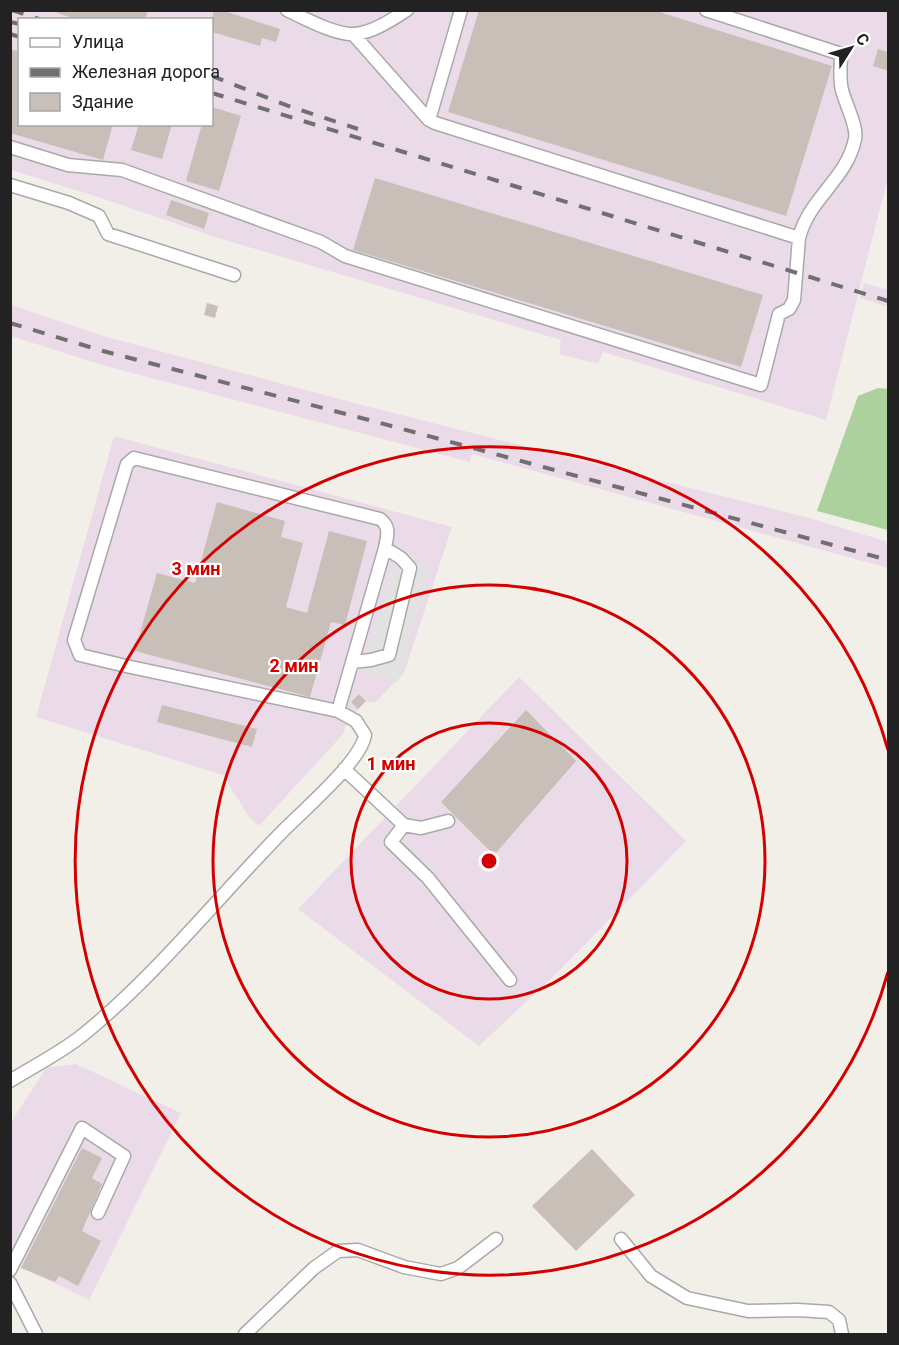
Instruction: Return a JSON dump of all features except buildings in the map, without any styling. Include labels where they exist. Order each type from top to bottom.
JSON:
[{"type":"street","points":[[287,10],[342,33],[353,34],[370,30],[407,10]]},
{"type":"street","points":[[429,120],[461,10]]},
{"type":"street","points":[[10,147],[68,165],[122,170],[321,242],[345,256],[761,385],[779,314],[789,309],[794,300],[799,237],[803,223],[815,202],[849,160],[856,136],[841,88],[841,54],[705,10]]},
{"type":"street","points":[[353,34],[429,120],[799,237]]},
{"type":"street","points":[[10,185],[69,203],[99,216],[108,234],[234,275]]},
{"type":"street","points":[[10,1081],[83,1035],[148,974],[344,769],[364,742],[365,735],[356,722],[338,711],[80,655],[74,640],[127,464],[134,458],[385,522],[388,529],[385,549],[338,711]]},
{"type":"street","points":[[353,662],[389,655],[410,568],[401,558],[385,549]]},
{"type":"street","points":[[344,769],[404,825],[421,828],[448,821]]},
{"type":"street","points":[[404,825],[391,842],[428,878],[510,980]]},
{"type":"street","points":[[10,1270],[82,1128],[124,1156],[98,1213]]},
{"type":"street","points":[[245,1335],[314,1268],[338,1251],[358,1250],[404,1267],[441,1274],[458,1268],[496,1239]]},
{"type":"street","points":[[621,1239],[651,1276],[687,1298],[748,1311],[829,1312],[839,1320],[842,1335]]},
{"type":"street","points":[[10,1283],[36,1335]]},
{"type":"shaded area","points":[[10,11],[888,11],[888,177],[826,420],[603,352],[598,364],[559,354],[561,340],[215,237],[11,170]]},
{"type":"shaded area","points":[[864,283],[888,290],[888,307],[860,298]]},
{"type":"shaded area","points":[[11,305],[103,336],[366,406],[813,519],[888,542],[888,568],[472,454],[470,462],[102,365],[11,336]]},
{"type":"shaded area","points":[[114,436],[452,527],[404,673],[375,703],[366,701],[346,723],[344,733],[259,826],[249,817],[223,775],[36,717]]},
{"type":"shaded area","points":[[395,556],[430,566],[398,682],[362,672]]},
{"type":"shaded area","points":[[519,677],[686,841],[558,972],[479,1046],[298,909]]},
{"type":"shaded area","points":[[76,1064],[181,1113],[89,1300],[11,1262],[10,1124],[46,1068]]},
{"type":"green space","points":[[878,388],[888,389],[888,530],[817,511],[858,396]]},
{"type":"railway","points":[[12,10],[36,18]]},
{"type":"railway","points":[[10,22],[18,24]]},
{"type":"railway","points":[[10,34],[18,36]]},
{"type":"railway","points":[[213,76],[291,107],[358,129]]},
{"type":"railway","points":[[213,93],[888,301]]},
{"type":"railway","points":[[10,323],[103,351],[373,421],[888,560]]}]
